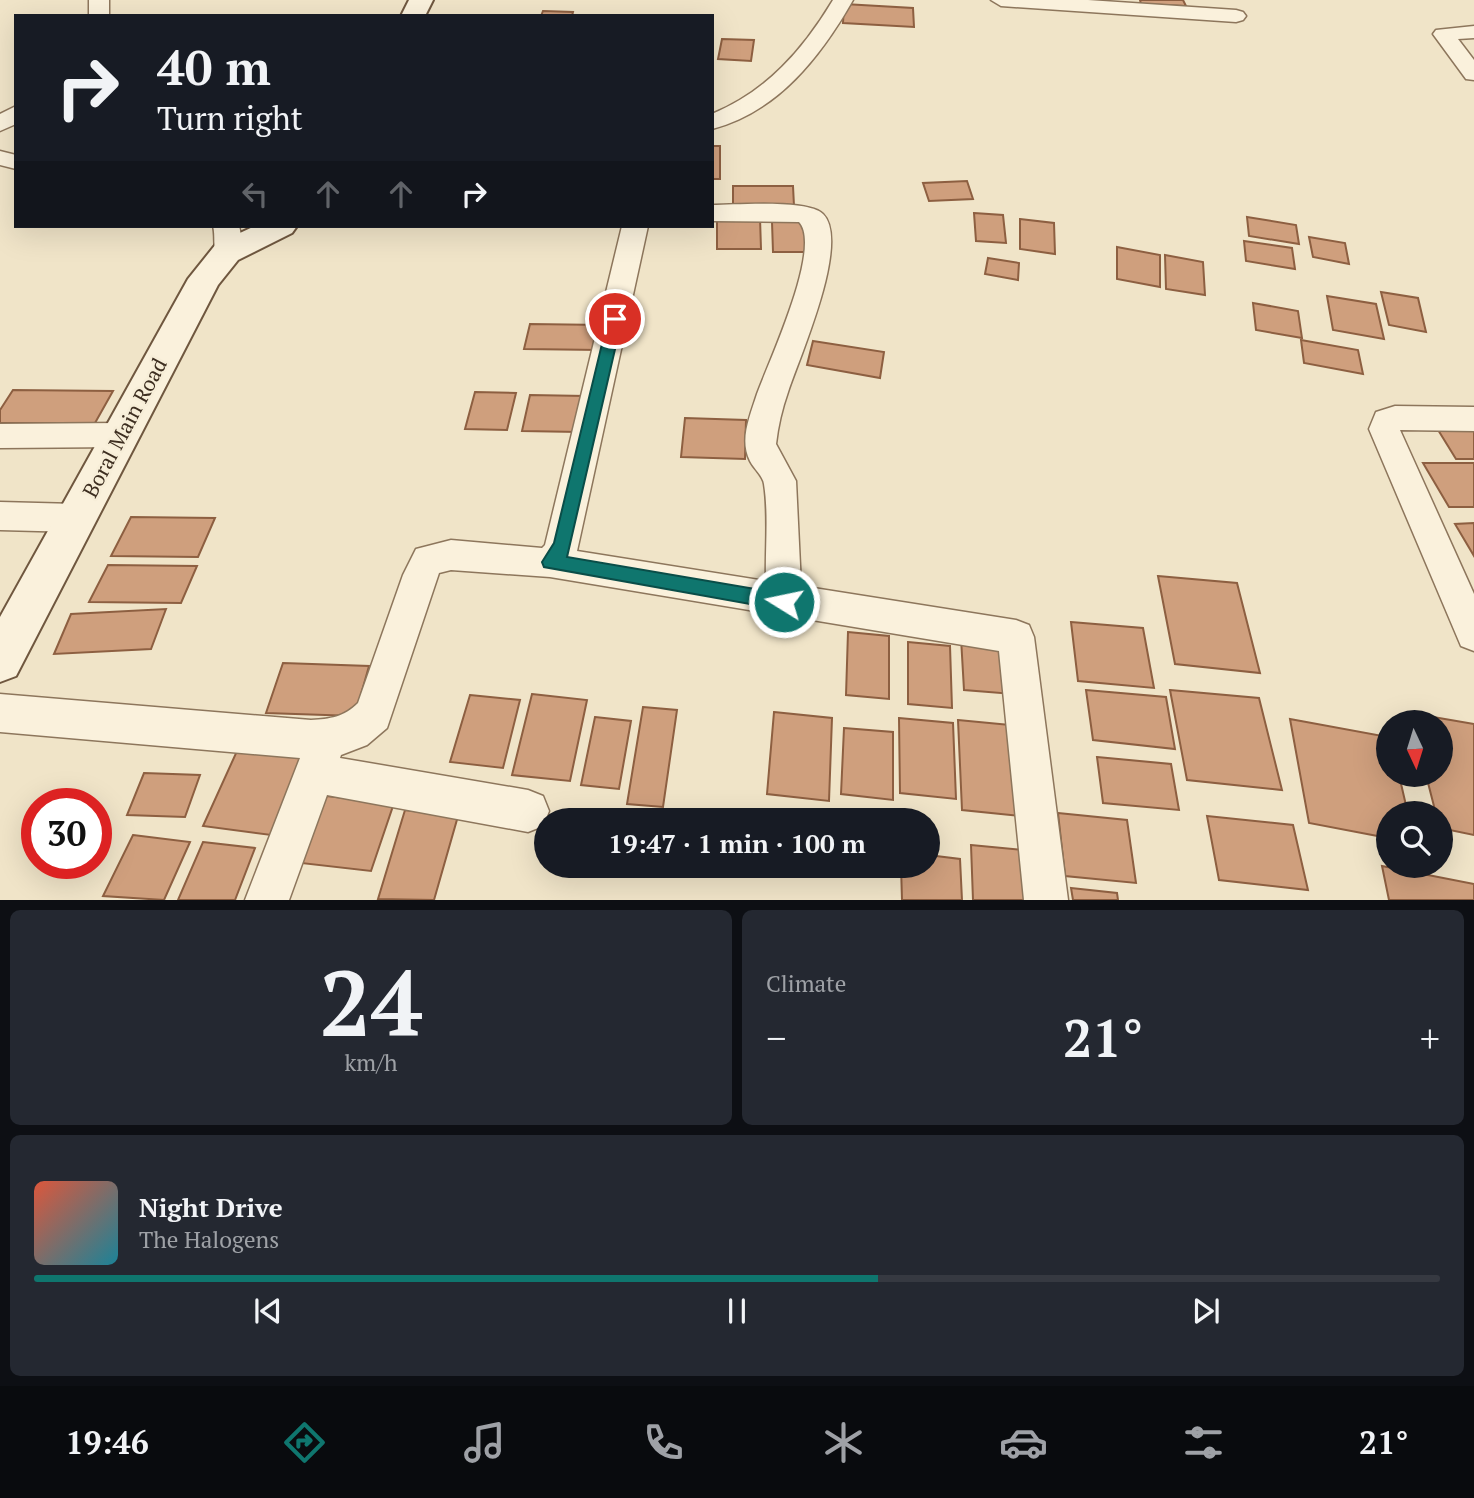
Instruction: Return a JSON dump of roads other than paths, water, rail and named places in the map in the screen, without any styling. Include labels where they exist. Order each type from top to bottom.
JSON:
[{"type":"main road","name":"Boral Main Road","points":[[0,661],[14,607],[76,518],[226,239],[273,228]]},
{"type":"street","points":[[714,121],[753,103],[788,78],[843,0]]},
{"type":"street","points":[[1001,0],[1236,16]]},
{"type":"street","points":[[1474,32],[1443,34],[1474,74]]},
{"type":"street","points":[[714,213],[802,215],[813,218],[817,230],[815,270],[766,414],[760,442],[761,450],[780,481],[784,602]]},
{"type":"street","points":[[550,562],[560,552],[563,543],[635,228]]},
{"type":"street","points":[[1474,419],[1404,417],[1387,420],[1384,429],[1474,634]]},
{"type":"street","points":[[0,436],[121,435]]},
{"type":"street","points":[[0,516],[76,518]]},
{"type":"street","points":[[267,900],[321,756],[344,736],[363,728],[373,715],[420,575],[428,561],[451,555],[532,563],[550,562],[784,602],[1016,637],[1046,900]]},
{"type":"street","points":[[0,713],[321,756],[528,811]]}]
